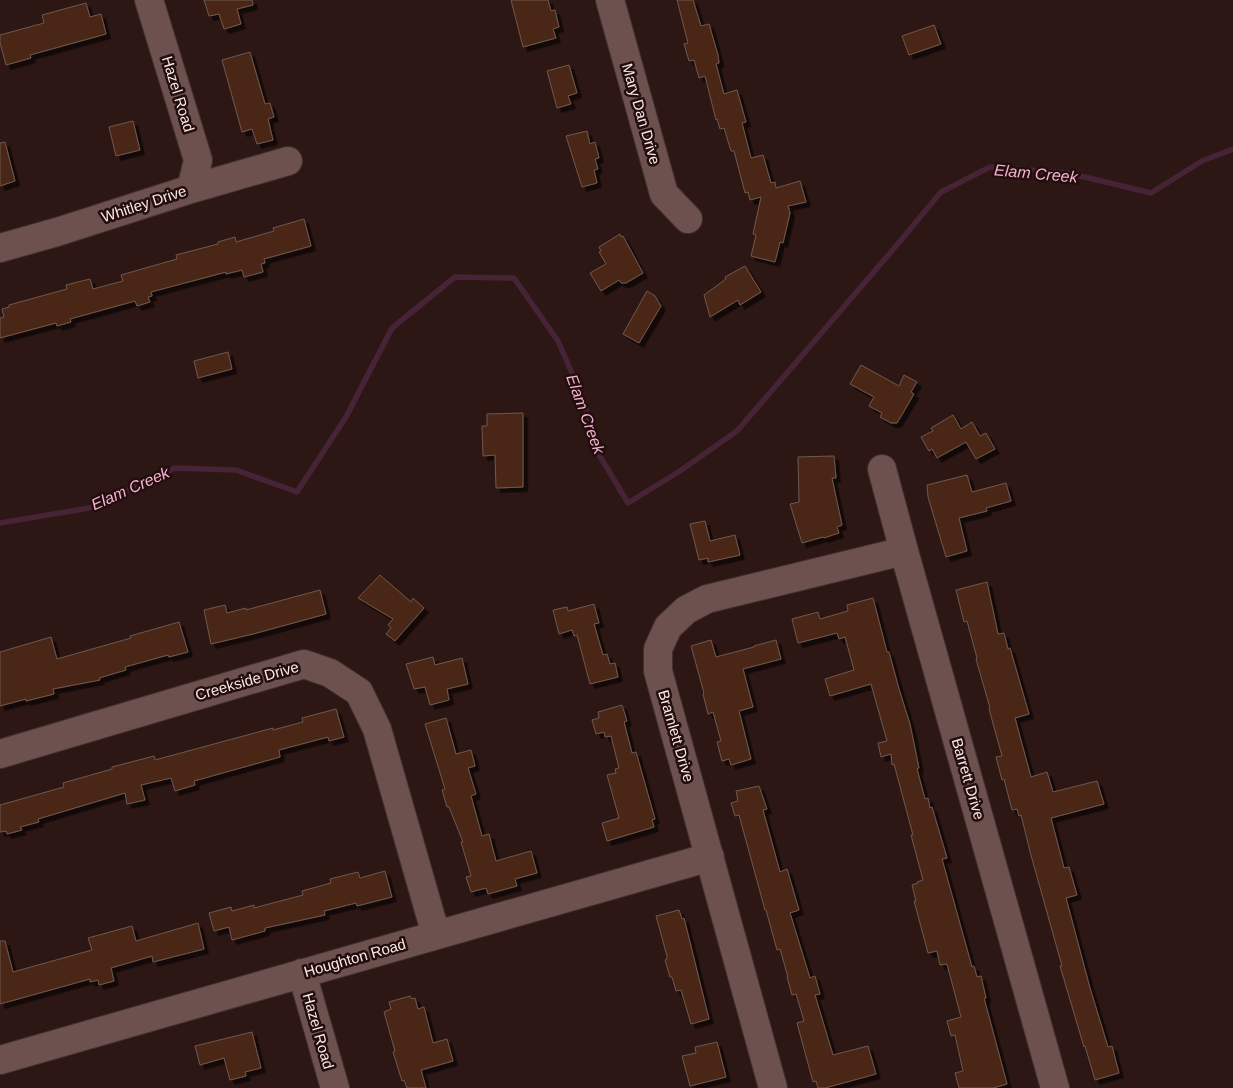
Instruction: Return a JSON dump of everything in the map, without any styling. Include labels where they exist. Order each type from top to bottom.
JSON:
[{"type":"street","name":"Hazel Road","points":[[149,0],[198,160],[191,189]]},
{"type":"street","name":"Mary Dan Drive","points":[[610,0],[664,194],[688,219]]},
{"type":"street","name":"Whitley Drive","points":[[0,248],[288,161]]},
{"type":"street","name":"Barrett Drive","points":[[882,469],[1055,1088]]},
{"type":"street","name":"Bramlett Drive","points":[[774,1088],[658,671],[658,649],[668,627],[686,610],[707,599],[904,551]]},
{"type":"street","name":"Creekside Drive","points":[[0,754],[304,664],[330,673],[359,692],[378,729],[436,935]]},
{"type":"street","name":"Houghton Road","points":[[0,1060],[710,857]]},
{"type":"street","name":"Hazel Road","points":[[302,973],[335,1088]]},
{"type":"building","points":[[204,0],[252,0],[253,5],[237,9],[241,24],[224,29],[219,14],[209,16]]},
{"type":"building","points":[[511,0],[548,0],[551,11],[555,10],[559,27],[553,29],[556,38],[523,47]]},
{"type":"building","points":[[677,0],[693,0],[701,26],[709,24],[718,55],[719,63],[716,64],[724,94],[737,90],[746,122],[742,123],[751,158],[763,155],[771,183],[775,182],[776,188],[800,181],[806,202],[788,206],[790,213],[783,243],[780,242],[775,262],[751,256],[756,235],[753,234],[761,197],[750,200],[748,192],[745,193],[734,151],[731,151],[724,128],[720,129],[716,120],[705,76],[699,78],[694,60],[689,61],[684,44],[688,43]]},
{"type":"building","points":[[86,3],[90,17],[101,14],[106,34],[30,55],[31,58],[6,65],[0,43],[0,35],[44,23],[42,15]]},
{"type":"building","points":[[934,25],[941,44],[909,55],[902,36]]},
{"type":"building","points":[[250,52],[265,104],[270,103],[274,117],[268,119],[273,140],[257,144],[252,129],[242,132],[222,60]]},
{"type":"building","points":[[569,65],[577,93],[568,96],[571,104],[557,108],[547,71]]},
{"type":"building","points":[[133,121],[140,150],[116,156],[109,127]]},
{"type":"building","points":[[587,131],[590,144],[595,142],[599,158],[595,159],[598,169],[594,170],[597,183],[582,187],[566,136]]},
{"type":"building","points":[[5,142],[15,181],[0,186],[0,143]]},
{"type":"building","points":[[304,219],[311,246],[264,259],[265,263],[261,264],[263,272],[244,277],[242,270],[226,274],[226,272],[151,292],[152,296],[148,297],[150,302],[137,306],[135,301],[70,319],[71,322],[57,326],[56,323],[0,338],[0,318],[4,317],[2,309],[9,307],[9,305],[67,289],[66,285],[90,279],[93,289],[123,281],[121,275],[177,259],[176,255],[218,244],[218,242],[235,237],[236,242],[274,231],[273,228]]},
{"type":"building","points":[[620,234],[621,237],[623,236],[643,273],[626,283],[621,283],[619,280],[601,291],[590,273],[606,264],[599,252],[601,251],[599,247]]},
{"type":"building","points":[[745,266],[761,292],[740,305],[738,300],[710,317],[704,295],[726,279],[725,277]]},
{"type":"building","points":[[647,291],[655,296],[661,306],[639,343],[623,334]]},
{"type":"building","points":[[228,352],[232,369],[198,378],[194,361]]},
{"type":"building","points":[[861,365],[899,386],[904,375],[917,382],[911,392],[914,394],[897,423],[891,423],[880,417],[882,413],[869,406],[874,397],[850,384]]},
{"type":"building","points":[[523,413],[523,487],[496,488],[495,455],[483,456],[482,426],[487,426],[487,414]]},
{"type":"building","points":[[953,415],[961,429],[972,422],[980,436],[986,433],[995,449],[976,459],[966,442],[937,458],[932,449],[929,451],[921,437],[933,431],[931,428]]},
{"type":"building","points":[[834,456],[836,478],[832,478],[842,525],[837,527],[839,533],[802,543],[790,504],[799,502],[798,457]]},
{"type":"building","points":[[967,475],[972,492],[1006,483],[1011,501],[986,508],[987,511],[959,518],[967,551],[946,557],[928,497],[927,485]]},
{"type":"building","points":[[705,521],[710,541],[735,535],[740,555],[708,562],[708,558],[699,560],[690,524]]},
{"type":"building","points":[[380,575],[411,602],[413,598],[424,608],[395,641],[386,634],[391,628],[388,625],[393,619],[358,598]]},
{"type":"building","points":[[987,582],[998,634],[1004,633],[1008,649],[1010,648],[1029,714],[1015,718],[1031,777],[1047,772],[1053,792],[1097,781],[1104,804],[1051,818],[1064,868],[1069,867],[1077,895],[1066,898],[1090,988],[1108,1047],[1112,1046],[1119,1073],[1095,1080],[1060,966],[1062,966],[1021,815],[1019,816],[1017,809],[1012,810],[1004,779],[1002,780],[996,757],[1002,756],[967,621],[964,622],[956,590]]},
{"type":"building","points":[[320,590],[326,614],[211,644],[204,610],[225,605],[227,613],[246,608],[246,610]]},
{"type":"building","points":[[873,598],[887,652],[889,652],[910,724],[919,768],[917,769],[925,799],[928,798],[930,808],[932,807],[947,858],[942,859],[972,967],[974,966],[977,977],[981,976],[986,998],[984,998],[1007,1084],[993,1088],[959,1088],[955,1073],[963,1071],[955,1035],[951,1036],[947,1021],[961,1017],[947,964],[940,965],[937,951],[928,953],[914,901],[916,901],[912,885],[923,880],[894,764],[892,765],[891,754],[881,757],[878,743],[887,741],[871,684],[830,696],[825,679],[854,670],[845,637],[839,639],[837,633],[798,643],[792,619],[818,612],[820,619],[848,611],[847,605]]},
{"type":"building","points":[[594,604],[599,623],[594,624],[603,655],[607,654],[610,664],[615,663],[618,677],[590,684],[577,635],[574,636],[572,630],[559,634],[553,610],[567,607],[568,611]]},
{"type":"building","points":[[179,622],[188,652],[169,657],[168,655],[125,667],[126,670],[99,678],[100,680],[53,689],[54,694],[0,706],[0,652],[51,637],[57,659]]},
{"type":"building","points":[[711,640],[716,657],[776,640],[781,659],[743,669],[753,707],[739,711],[751,759],[731,765],[729,759],[722,761],[717,742],[721,741],[713,712],[708,714],[691,646]]},
{"type":"building","points":[[433,657],[435,665],[462,658],[468,684],[447,689],[449,700],[430,705],[425,687],[414,689],[406,664]]},
{"type":"building","points":[[622,705],[627,721],[624,722],[632,753],[636,752],[655,819],[652,820],[654,827],[607,841],[602,823],[619,818],[607,775],[616,773],[615,769],[619,768],[611,736],[605,737],[604,732],[596,734],[592,720],[599,718],[598,712]]},
{"type":"building","points":[[336,709],[344,737],[329,741],[328,737],[279,750],[280,757],[194,781],[195,785],[175,791],[171,778],[141,785],[145,800],[127,804],[125,793],[38,819],[39,822],[20,827],[22,830],[7,834],[6,831],[0,832],[0,805],[64,787],[63,783],[112,769],[112,767],[154,756],[155,760],[273,728],[273,730],[303,722],[302,718]]},
{"type":"building","points":[[446,718],[456,754],[471,750],[475,766],[468,768],[476,794],[471,796],[482,836],[489,834],[496,861],[531,851],[537,873],[515,879],[517,886],[488,894],[486,888],[471,892],[466,877],[471,876],[461,842],[463,842],[449,807],[447,807],[442,790],[445,789],[425,724]]},
{"type":"building","points":[[759,786],[767,809],[763,810],[780,872],[787,869],[799,910],[790,913],[810,978],[815,976],[820,994],[815,995],[833,1055],[868,1046],[876,1074],[825,1088],[818,1088],[816,1081],[813,1082],[797,1023],[804,1021],[796,994],[792,995],[780,949],[777,950],[739,815],[735,816],[731,803],[738,801],[736,791]]},
{"type":"building","points":[[385,871],[392,897],[357,906],[356,903],[324,911],[325,915],[265,928],[265,931],[232,940],[229,927],[214,931],[209,913],[231,907],[232,911],[254,905],[254,908],[303,895],[302,891],[331,883],[330,879],[358,872],[360,878]]},
{"type":"building","points":[[679,910],[682,919],[684,918],[709,1019],[691,1024],[681,990],[676,991],[672,977],[670,977],[665,960],[667,956],[656,916]]},
{"type":"building","points":[[198,923],[204,949],[153,962],[152,956],[111,968],[114,981],[99,985],[98,980],[90,982],[90,979],[0,1004],[0,941],[5,941],[13,972],[92,950],[88,938],[132,926],[136,941]]},
{"type":"building","points":[[410,996],[412,999],[415,998],[418,1009],[424,1007],[433,1043],[447,1039],[453,1061],[421,1070],[426,1088],[407,1088],[404,1080],[402,1081],[384,1012],[391,1009],[389,1002]]},
{"type":"building","points":[[252,1032],[261,1068],[245,1072],[246,1076],[230,1080],[224,1058],[200,1065],[195,1046]]},
{"type":"building","points":[[717,1042],[726,1077],[690,1086],[682,1056],[696,1053],[695,1047]]},
{"type":"waterway","name":"Elam Creek","points":[[0,523],[89,508],[175,468],[236,470],[297,492],[346,417],[392,328],[455,277],[514,278],[558,341],[584,401],[595,448],[628,503],[680,471],[737,431],[941,192],[990,167],[1068,173],[1151,193],[1202,161],[1233,149]]}]
